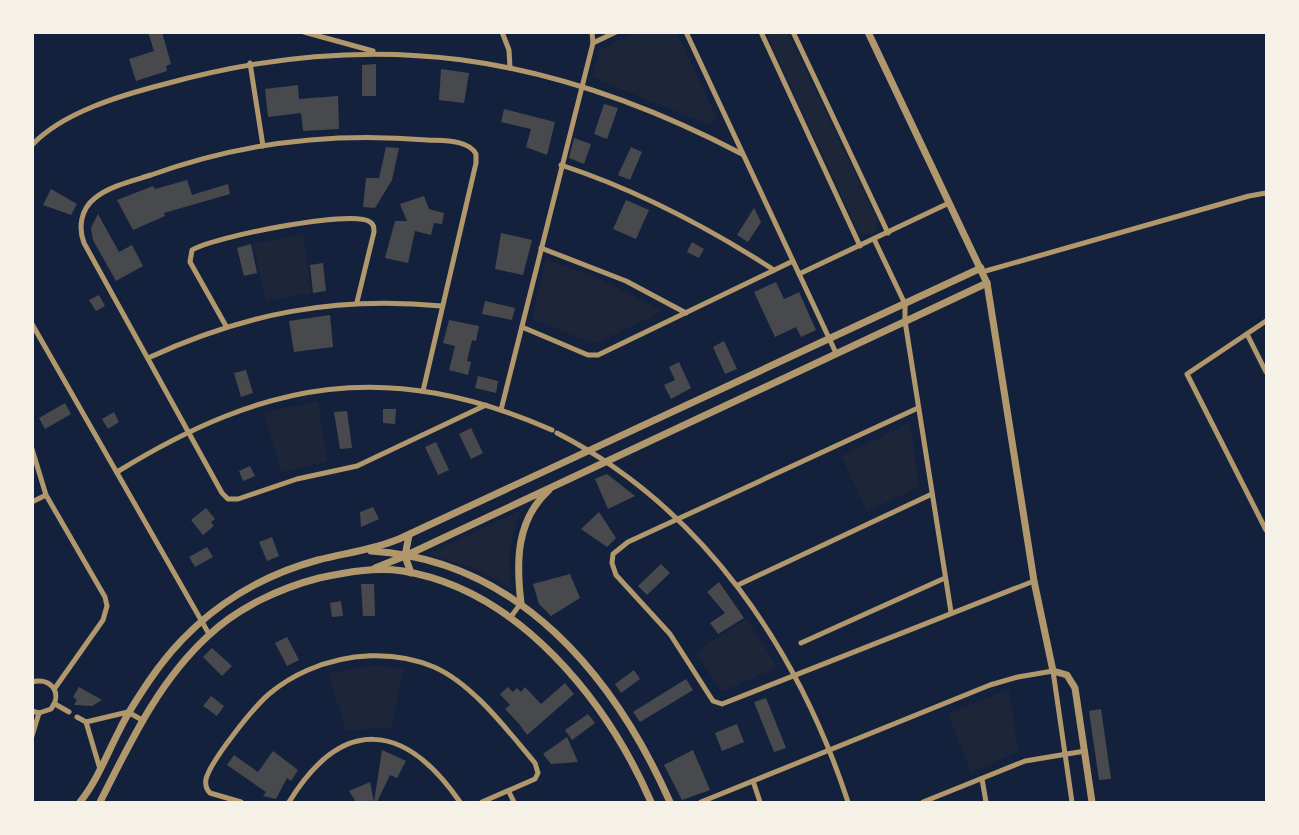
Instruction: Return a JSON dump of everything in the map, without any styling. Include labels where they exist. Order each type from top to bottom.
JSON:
[{"type":"street","points":[[304,32],[381,53]]},
{"type":"street","points":[[502,32],[509,50],[510,68]]},
{"type":"street","points":[[501,410],[593,43],[592,32]]},
{"type":"street","points":[[593,43],[616,32]]},
{"type":"street","points":[[686,32],[836,352]]},
{"type":"street","points":[[761,32],[860,246]]},
{"type":"street","points":[[793,32],[888,233]]},
{"type":"street","points":[[868,32],[987,283],[1034,581],[1053,671],[1072,802]]},
{"type":"street","points":[[32,145],[63,122],[102,105],[160,85],[250,63],[288,58],[381,53],[447,57],[510,68],[581,87],[673,120],[742,154]]},
{"type":"street","points":[[250,63],[263,146]]},
{"type":"street","points":[[423,391],[476,163],[474,150],[470,146],[450,142],[390,138],[325,139],[263,146],[190,162],[120,185],[95,199],[84,212],[80,226],[84,243],[189,430],[222,493],[228,499],[238,499],[297,479],[358,466],[486,405]]},
{"type":"street","points":[[561,165],[608,181],[663,206],[715,233],[774,270]]},
{"type":"street","points":[[82,801],[128,712],[162,662],[201,621],[234,596],[275,575],[317,560],[382,546],[409,535],[982,270],[1249,196],[1266,193]]},
{"type":"street","points":[[800,274],[949,203]]},
{"type":"street","points":[[226,326],[190,262],[189,258],[192,250],[238,236],[293,224],[357,219],[370,221],[373,224],[374,232],[357,302]]},
{"type":"street","points":[[874,239],[905,304],[905,321],[950,612]]},
{"type":"street","points":[[541,248],[626,281],[686,313]]},
{"type":"street","points":[[522,327],[594,356],[793,261]]},
{"type":"street","points":[[100,802],[142,720],[182,663],[209,634],[234,616],[281,591],[329,576],[368,570],[405,556],[836,352],[987,283]]},
{"type":"street","points":[[148,358],[226,326],[289,310],[357,302],[442,306]]},
{"type":"street","points":[[1266,321],[1187,374],[1266,530]]},
{"type":"street","points":[[32,324],[209,634]]},
{"type":"street","points":[[1247,334],[1266,372]]},
{"type":"street","points":[[117,472],[189,430],[248,407],[312,391],[369,386],[423,391],[486,405],[555,431],[608,461],[647,491],[706,548],[738,585],[762,620],[795,676],[830,751],[848,802]]},
{"type":"street","points":[[918,408],[617,549],[613,554],[612,563],[616,575],[670,634],[713,701],[717,703],[727,703],[950,612],[1034,581]]},
{"type":"street","points":[[32,449],[46,495],[105,597],[107,606],[103,620],[55,688]]},
{"type":"street","points":[[510,618],[521,603],[518,564],[522,531],[537,504],[554,486]]},
{"type":"street","points":[[738,585],[932,494]]},
{"type":"street","points":[[32,502],[46,495]]},
{"type":"street","points":[[409,535],[405,556],[411,573]]},
{"type":"street","points":[[363,550],[405,556],[464,573],[521,603],[562,639],[603,685],[642,746],[670,802]]},
{"type":"street","points":[[368,570],[411,573],[467,593],[510,618],[553,656],[593,699],[627,753],[651,802]]},
{"type":"street","points":[[801,643],[945,578]]},
{"type":"street","points":[[241,802],[235,802],[210,793],[207,790],[206,780],[237,731],[259,704],[284,684],[309,670],[342,659],[365,656],[423,663],[446,674],[471,694],[501,724],[536,766],[538,773],[535,779],[510,792],[482,802]]},
{"type":"street","points":[[701,802],[990,685],[1018,677],[1053,671],[1067,675],[1074,683],[1092,802]]},
{"type":"street","points":[[32,682],[40,680],[49,682],[55,688],[57,696],[55,704],[51,709],[39,713],[32,711]]},
{"type":"street","points":[[55,704],[69,712]]},
{"type":"street","points":[[77,717],[86,722],[128,712],[142,720]]},
{"type":"street","points":[[32,736],[39,713]]},
{"type":"street","points":[[86,722],[100,769]]},
{"type":"street","points":[[289,802],[310,772],[325,757],[344,746],[367,740],[392,742],[411,752],[439,778],[460,802]]},
{"type":"street","points":[[923,802],[1025,761],[1085,751]]},
{"type":"street","points":[[982,779],[986,802]]},
{"type":"street","points":[[753,781],[760,802]]},
{"type":"street","points":[[510,792],[514,802]]},
{"type":"shaded area","points":[[636,33],[677,33],[717,119],[709,125],[592,77],[599,50]]},
{"type":"shaded area","points":[[766,33],[788,33],[877,219],[878,228],[872,234],[863,234],[857,229]]},
{"type":"shaded area","points":[[303,234],[311,293],[266,301],[253,244]]},
{"type":"shaded area","points":[[546,259],[599,279],[661,310],[661,312],[594,344],[532,319]]},
{"type":"shaded area","points":[[318,401],[327,461],[281,472],[264,413]]},
{"type":"shaded area","points":[[910,423],[919,487],[867,511],[841,456]]},
{"type":"shaded area","points":[[522,510],[514,529],[510,548],[512,588],[478,570],[427,554]]},
{"type":"shaded area","points":[[747,619],[777,667],[722,692],[695,652]]},
{"type":"shaded area","points":[[372,666],[404,669],[391,728],[346,730],[328,673]]},
{"type":"shaded area","points":[[1009,689],[1018,752],[971,772],[948,714]]},
{"type":"building","points":[[148,32],[162,32],[171,64],[166,66],[167,71],[136,81],[129,59],[154,51]]},
{"type":"building","points":[[376,64],[376,96],[362,96],[362,65]]},
{"type":"building","points":[[441,69],[469,73],[464,103],[439,100]]},
{"type":"building","points":[[298,85],[299,99],[338,96],[339,129],[303,131],[301,113],[268,117],[265,89]]},
{"type":"building","points":[[604,104],[618,108],[607,139],[594,134]]},
{"type":"building","points":[[504,109],[555,122],[547,155],[526,147],[531,129],[501,122]]},
{"type":"building","points":[[574,138],[591,144],[584,164],[569,158]]},
{"type":"building","points":[[386,147],[399,148],[392,180],[375,208],[363,207],[366,178],[379,178]]},
{"type":"building","points":[[631,147],[642,152],[630,180],[618,175]]},
{"type":"building","points":[[187,180],[192,195],[228,184],[230,194],[164,213],[165,216],[133,230],[117,200],[153,186],[155,189]]},
{"type":"building","points":[[51,189],[77,204],[71,215],[43,205]]},
{"type":"building","points":[[424,196],[429,209],[444,213],[442,224],[434,223],[431,235],[415,231],[408,263],[385,258],[395,221],[407,221],[400,204]]},
{"type":"building","points":[[626,200],[649,210],[636,239],[613,229]]},
{"type":"building","points":[[754,208],[761,222],[748,242],[737,235]]},
{"type":"building","points":[[98,214],[119,252],[132,245],[143,266],[116,281],[93,240],[91,228]]},
{"type":"building","points":[[501,233],[532,240],[523,275],[495,269]]},
{"type":"building","points":[[692,242],[704,249],[699,258],[687,252]]},
{"type":"building","points":[[251,244],[257,273],[244,276],[237,248]]},
{"type":"building","points":[[323,263],[326,291],[313,293],[310,265]]},
{"type":"building","points":[[776,282],[784,299],[799,292],[816,330],[801,337],[796,327],[775,337],[754,292]]},
{"type":"building","points":[[99,295],[105,306],[96,311],[89,300]]},
{"type":"building","points":[[485,301],[515,308],[512,320],[482,314]]},
{"type":"building","points":[[330,315],[333,347],[294,352],[289,321]]},
{"type":"building","points":[[449,320],[479,326],[476,341],[472,340],[467,361],[471,362],[468,375],[449,370],[455,346],[443,343]]},
{"type":"building","points":[[724,341],[737,369],[725,374],[713,347]]},
{"type":"building","points":[[679,362],[691,388],[671,399],[664,385],[675,380],[669,367]]},
{"type":"building","points":[[246,370],[253,393],[241,397],[234,373]]},
{"type":"building","points":[[478,376],[498,381],[496,393],[475,388]]},
{"type":"building","points":[[65,403],[71,414],[45,429],[39,418]]},
{"type":"building","points":[[383,409],[396,409],[395,424],[383,423]]},
{"type":"building","points":[[347,411],[352,448],[340,449],[334,412]]},
{"type":"building","points":[[114,412],[119,422],[108,429],[102,419]]},
{"type":"building","points":[[471,428],[483,453],[471,459],[459,434]]},
{"type":"building","points":[[436,442],[449,470],[438,475],[425,447]]},
{"type":"building","points":[[250,466],[255,476],[243,481],[239,471]]},
{"type":"building","points":[[607,474],[635,496],[608,509],[595,479]]},
{"type":"building","points":[[373,507],[379,519],[361,527],[360,512]]},
{"type":"building","points":[[206,508],[215,519],[211,522],[214,526],[203,535],[191,520]]},
{"type":"building","points":[[599,512],[616,538],[607,547],[581,529]]},
{"type":"building","points":[[272,537],[279,556],[267,561],[259,542]]},
{"type":"building","points":[[207,547],[213,557],[195,567],[189,557]]},
{"type":"building","points":[[661,564],[670,573],[647,595],[638,586]]},
{"type":"building","points":[[570,574],[580,598],[551,616],[539,604],[533,584]]},
{"type":"building","points":[[719,582],[744,618],[718,634],[710,623],[725,613],[707,592]]},
{"type":"building","points":[[361,584],[374,584],[375,616],[363,616]]},
{"type":"building","points":[[341,601],[343,616],[332,617],[330,603]]},
{"type":"building","points":[[287,637],[299,660],[287,666],[275,643]]},
{"type":"building","points":[[212,648],[232,666],[222,676],[203,657]]},
{"type":"building","points":[[634,670],[640,679],[621,693],[615,684]]},
{"type":"building","points":[[686,679],[693,690],[640,722],[633,712]]},
{"type":"building","points":[[565,683],[574,694],[527,735],[505,709],[510,705],[500,694],[508,687],[513,692],[517,688],[521,692],[525,687],[541,704]]},
{"type":"building","points":[[79,687],[102,700],[92,706],[74,705],[77,700],[73,697]]},
{"type":"building","points":[[211,696],[224,706],[217,716],[203,706]]},
{"type":"building","points":[[766,698],[786,748],[774,752],[754,702]]},
{"type":"building","points":[[1101,709],[1111,779],[1099,780],[1089,711]]},
{"type":"building","points":[[588,714],[595,723],[572,740],[565,730]]},
{"type":"building","points":[[737,724],[744,742],[722,751],[715,733]]},
{"type":"building","points":[[567,737],[578,762],[551,764],[543,754]]},
{"type":"building","points":[[382,750],[406,761],[397,778],[390,775],[377,802],[374,802]]},
{"type":"building","points":[[693,750],[710,790],[682,800],[664,765]]},
{"type":"building","points":[[273,751],[298,770],[291,781],[287,778],[276,799],[263,796],[266,792],[227,765],[234,755],[258,772]]},
{"type":"building","points":[[370,782],[374,802],[356,802],[349,791]]}]
